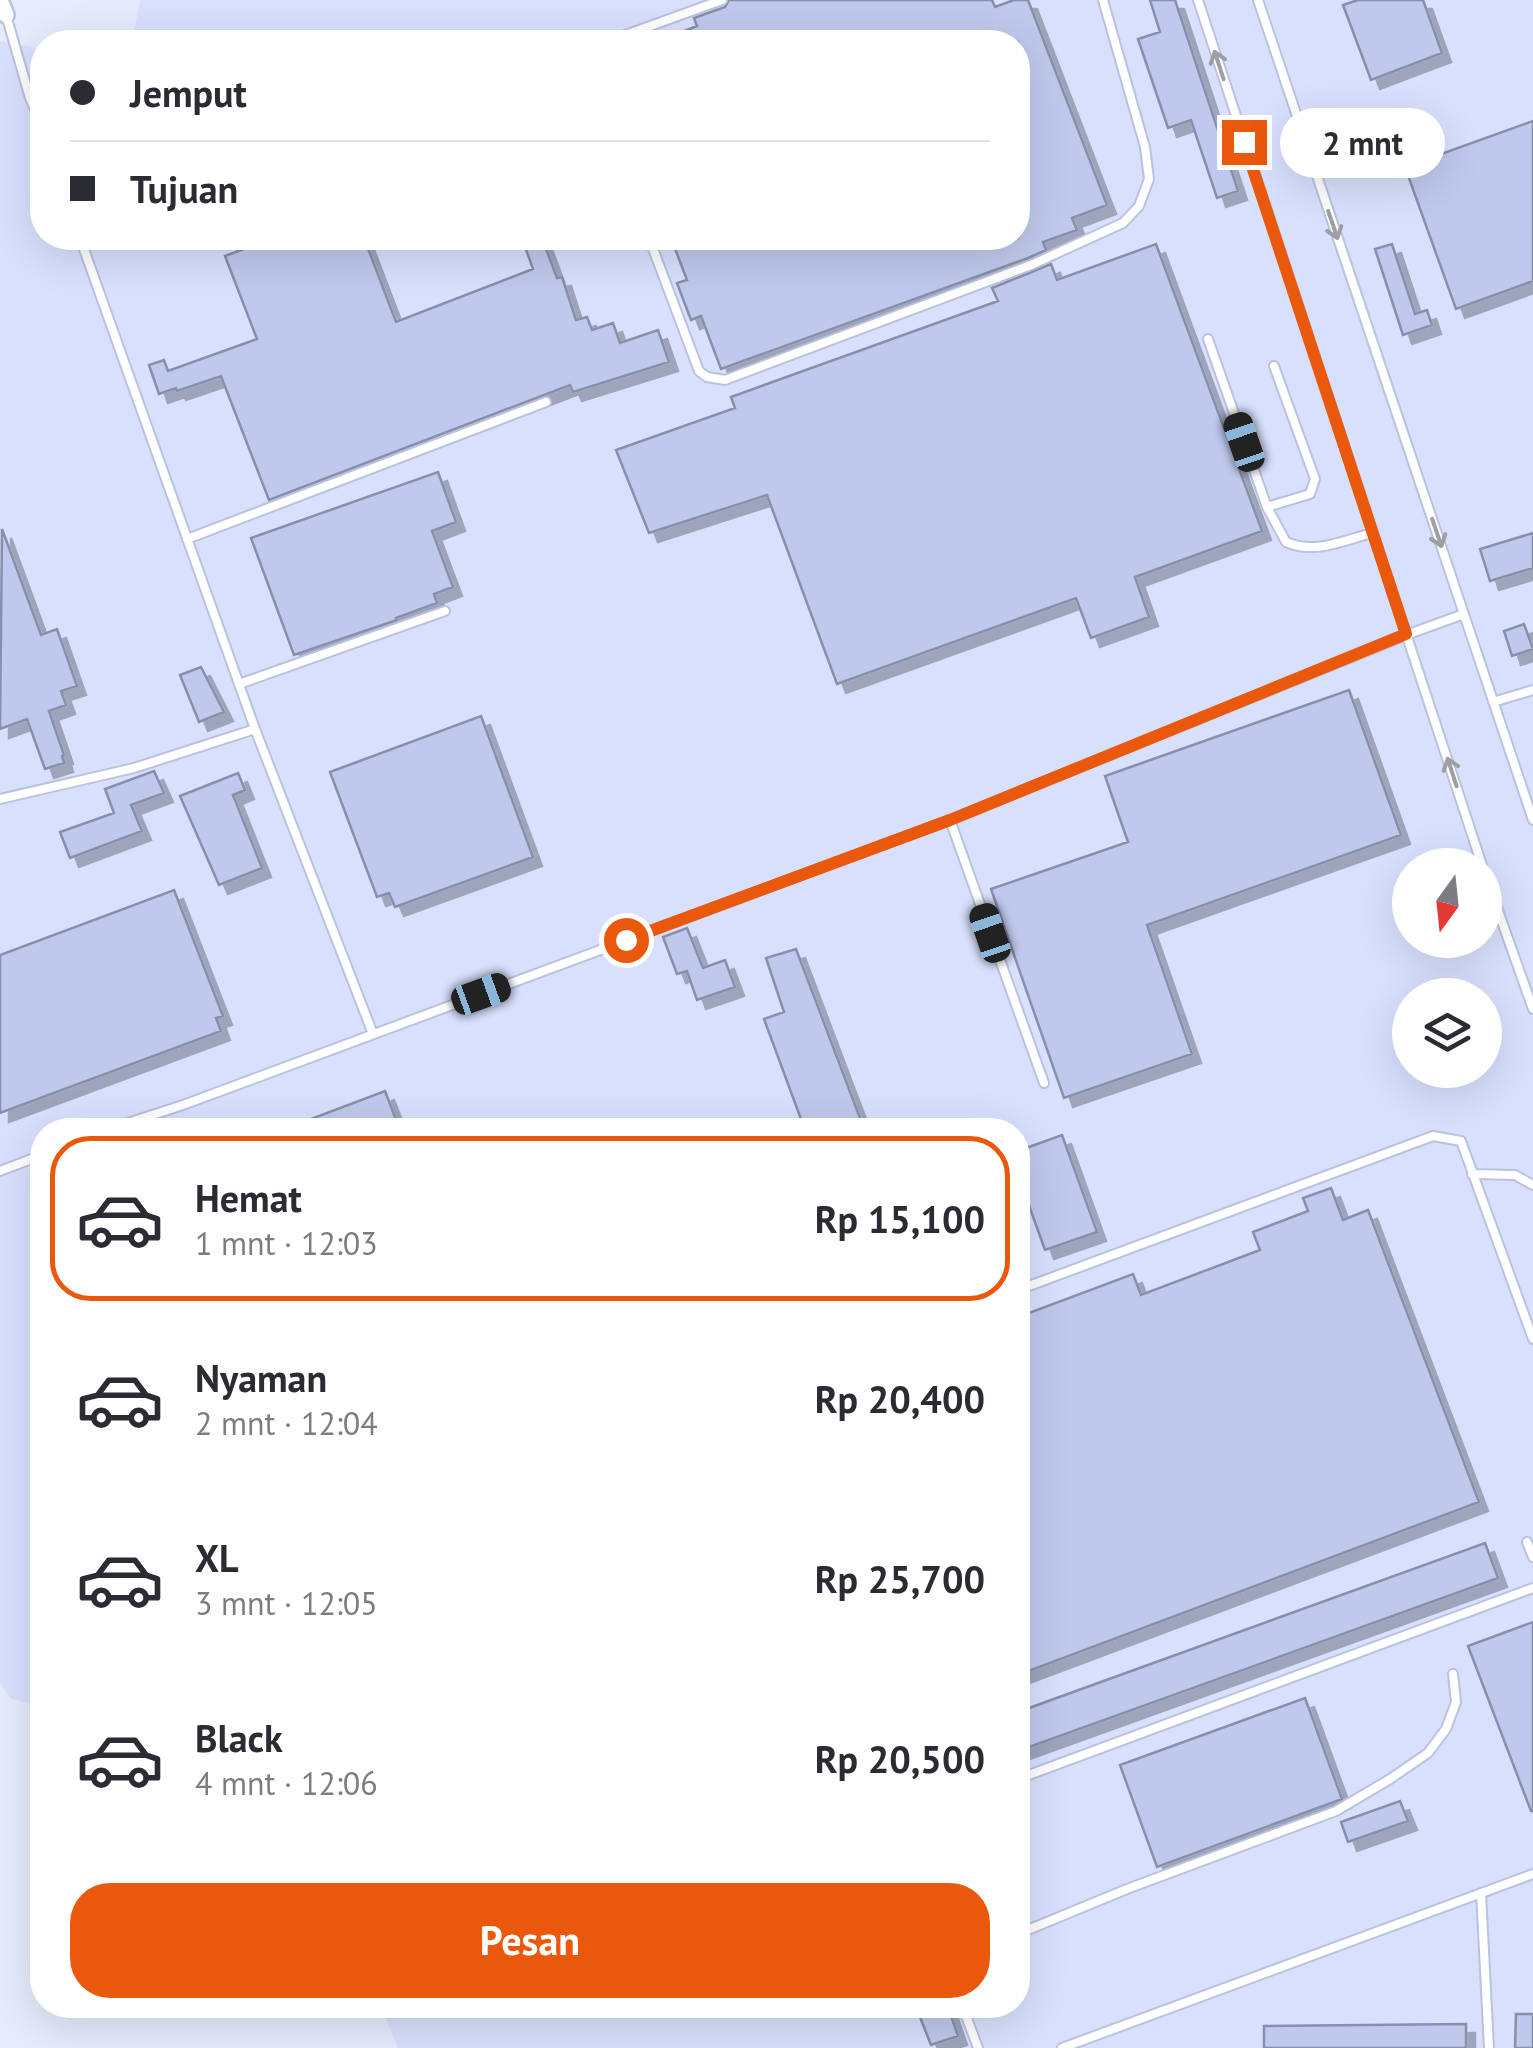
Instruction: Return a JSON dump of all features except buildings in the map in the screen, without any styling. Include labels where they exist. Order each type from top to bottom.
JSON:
[{"type":"lane","points":[[639,30],[722,0]]},
{"type":"lane","points":[[654,250],[699,371],[707,377],[725,380],[1031,265],[1123,222],[1139,206],[1149,180],[1145,147],[1103,0]]},
{"type":"lane","points":[[1198,0],[1476,848]]},
{"type":"lane","points":[[1258,0],[1533,820]]},
{"type":"lane","points":[[3,8],[30,98]]},
{"type":"lane","points":[[84,250],[256,729],[373,1034]]},
{"type":"lane","points":[[1208,339],[1267,507],[1286,542],[1321,547],[1372,532]]},
{"type":"lane","points":[[1267,507],[1310,494],[1314,479],[1274,366]]},
{"type":"lane","points":[[187,538],[546,402]]},
{"type":"lane","points":[[240,684],[445,611]]},
{"type":"lane","points":[[139,1118],[950,820],[1406,634],[1464,614]]},
{"type":"lane","points":[[1493,702],[1533,690]]},
{"type":"lane","points":[[0,799],[134,768],[256,729]]},
{"type":"lane","points":[[950,820],[1044,1083]]},
{"type":"lane","points":[[1502,922],[1533,1009]]},
{"type":"lane","points":[[1030,1286],[1433,1136],[1461,1141],[1533,1339]]},
{"type":"lane","points":[[0,1171],[30,1159]]},
{"type":"lane","points":[[1472,1174],[1515,1175],[1533,1185]]},
{"type":"lane","points":[[1527,1542],[1533,1557]]},
{"type":"lane","points":[[1030,1775],[1533,1588]]},
{"type":"lane","points":[[1030,1929],[1336,1811],[1376,1788],[1428,1753],[1446,1729],[1456,1702],[1454,1674]]},
{"type":"lane","points":[[1062,2048],[1533,1874]]},
{"type":"lane","points":[[1481,1893],[1489,2048]]},
{"type":"lane","points":[[967,2018],[978,2048]]},
{"type":"shaded area","points":[[140,0],[1533,0],[1533,2048],[398,2048],[385,2018],[1030,2018],[1030,1118],[30,1118],[30,1704],[10,1698],[0,1682],[0,41],[30,47],[30,250],[1030,250],[1030,30],[134,30]]},
{"type":"route","points":[[626,940],[950,820],[1406,634],[1244,142]]}]
